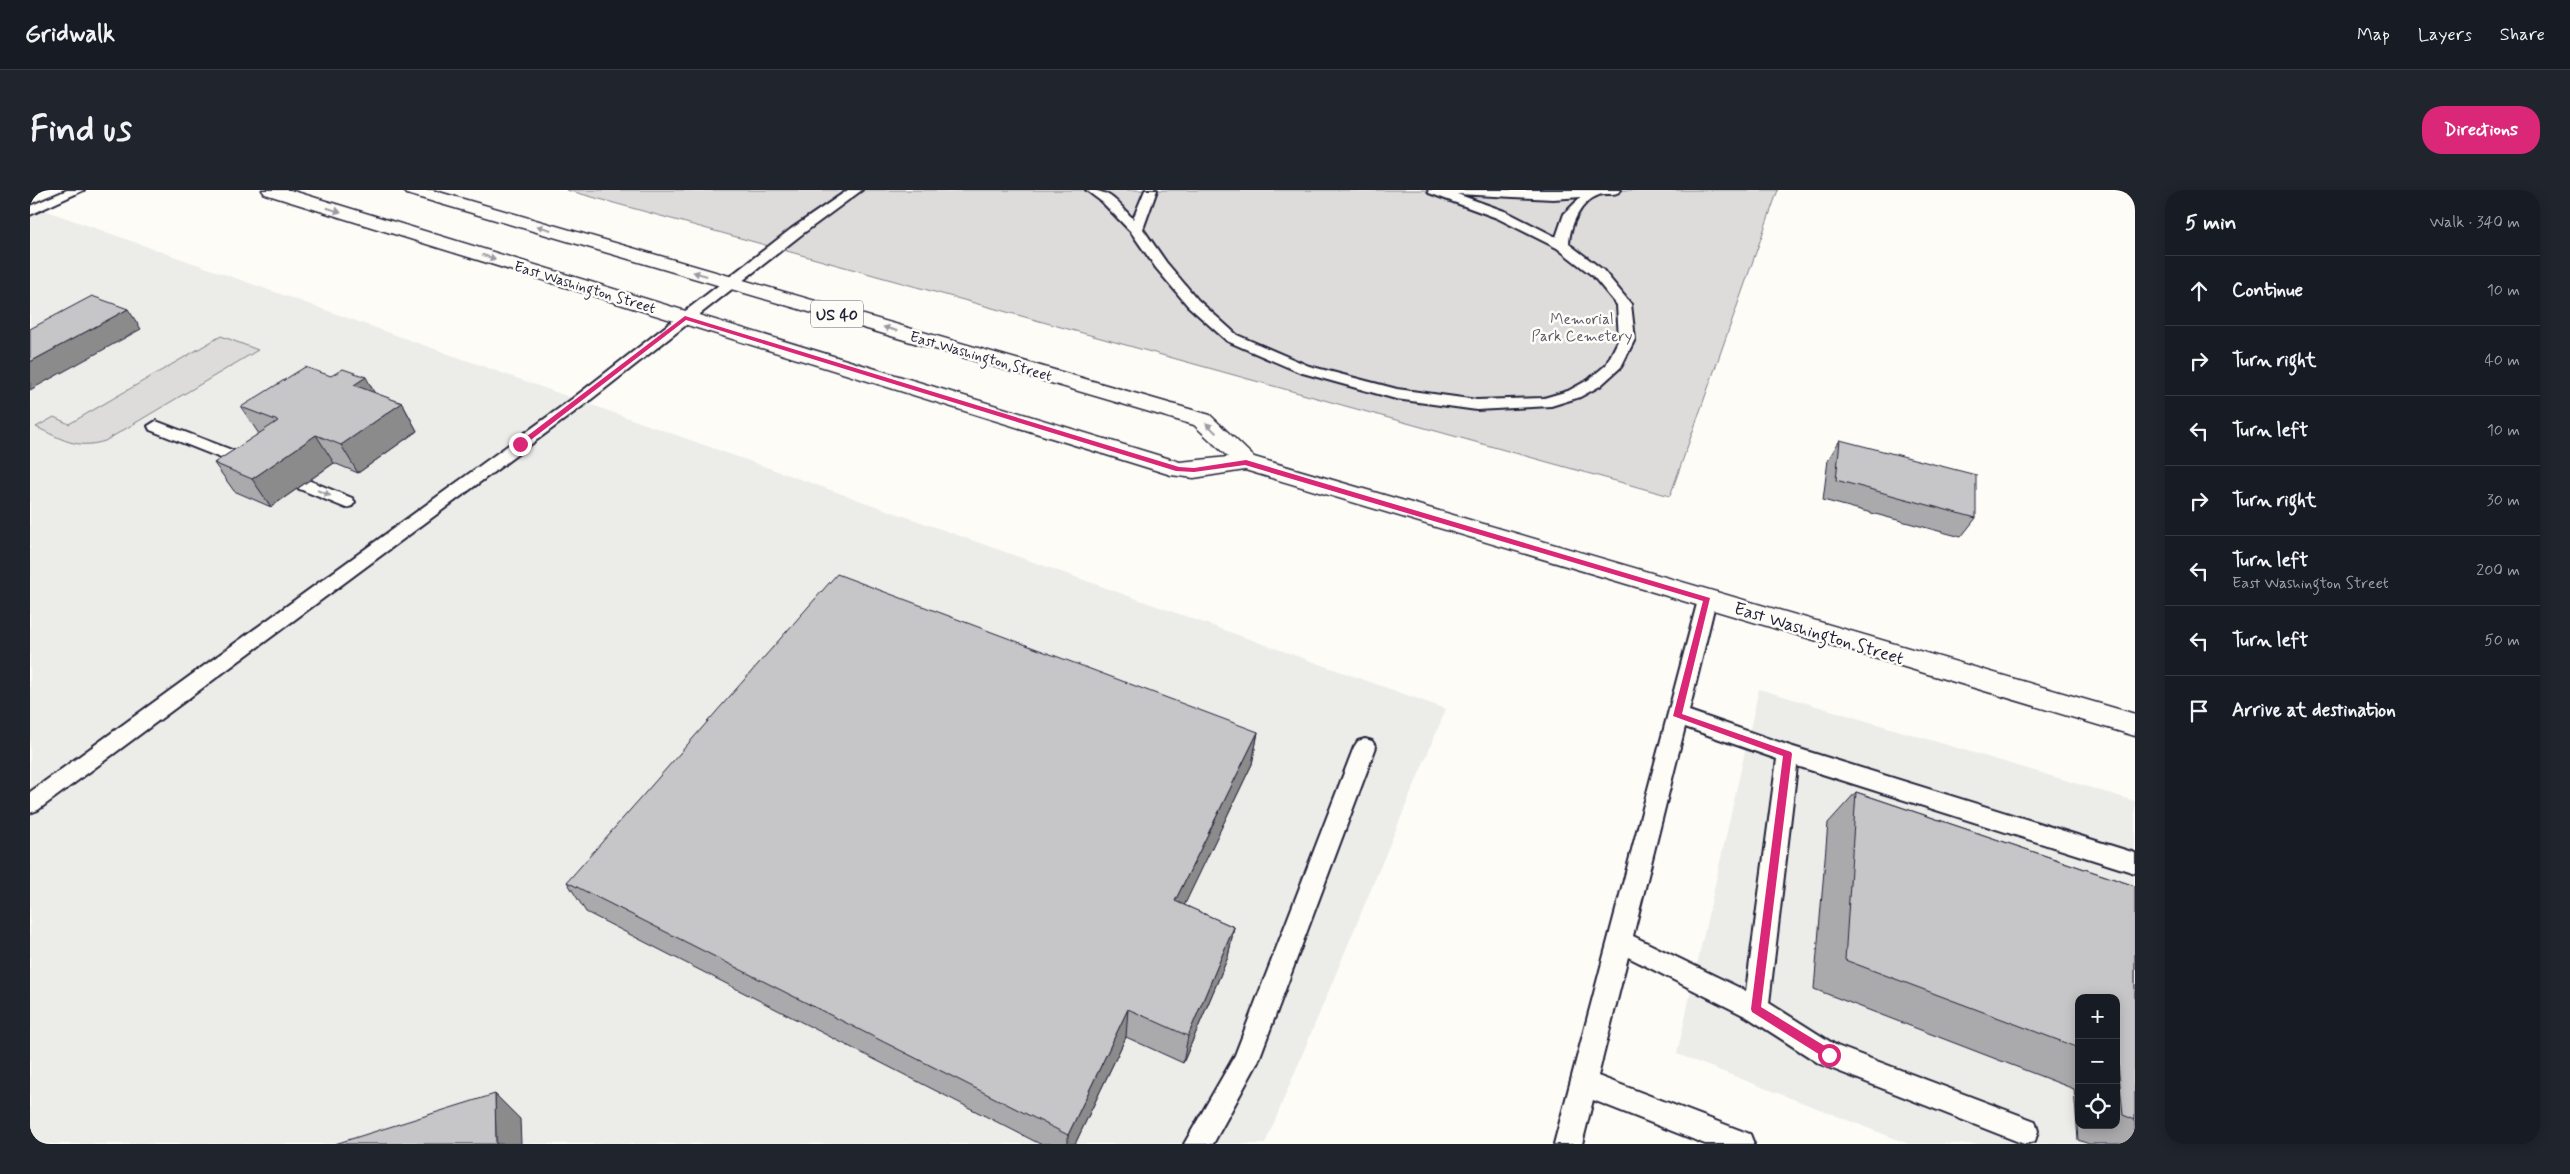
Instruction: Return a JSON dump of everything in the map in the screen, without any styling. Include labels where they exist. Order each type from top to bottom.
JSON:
[{"type":"main road","name":"East Washington Street","points":[[271,190],[1179,470],[1194,470],[1246,462],[1707,600],[2135,725]]},
{"type":"main road","name":"East Washington Street","points":[[413,190],[1202,420],[1246,462]]},
{"type":"lane","points":[[30,211],[78,190]]},
{"type":"lane","points":[[30,804],[578,402],[796,232],[856,190]]},
{"type":"lane","points":[[1092,190],[1107,199],[1136,229],[1161,265],[1193,303],[1232,338],[1304,370],[1396,394],[1477,405],[1545,403],[1574,394],[1594,383],[1614,367],[1627,339],[1624,304],[1598,273],[1562,245],[1502,215],[1434,190]]},
{"type":"lane","points":[[1136,229],[1151,190]]},
{"type":"lane","points":[[1453,190],[1553,195],[1615,190]]},
{"type":"lane","points":[[1562,245],[1562,231],[1567,218],[1576,206],[1595,192]]},
{"type":"lane","points":[[156,426],[266,470]]},
{"type":"lane","points":[[303,484],[346,502]]},
{"type":"lane","points":[[1568,1144],[1585,1084],[1707,600]]},
{"type":"lane","points":[[1678,716],[1788,754],[2135,863]]},
{"type":"lane","points":[[1198,1144],[1245,1062],[1365,747]]},
{"type":"lane","points":[[1756,1009],[1788,754]]},
{"type":"lane","points":[[1621,942],[1756,1009],[1829,1055],[2025,1131]]},
{"type":"lane","points":[[1585,1084],[1740,1144]]},
{"type":"shaded area","points":[[30,205],[1446,709],[1265,1144],[30,1144]]},
{"type":"shaded area","points":[[1759,689],[2135,801],[2135,1144],[1909,1144],[1677,1054]]},
{"type":"green space","name":"Memorial Park Cemetery","points":[[567,190],[1778,190],[1670,496]]},
{"type":"green space","points":[[221,336],[258,350],[105,441],[77,444],[36,427],[54,417],[69,424]]},
{"type":"building","points":[[92,296],[128,309],[30,362],[30,329]]},
{"type":"building","points":[[305,367],[331,376],[343,369],[366,377],[354,385],[402,403],[341,445],[316,435],[252,479],[214,463],[278,421],[241,407]]},
{"type":"building","points":[[1840,440],[1976,475],[1976,518],[1836,480]]},
{"type":"building","points":[[837,574],[1258,732],[1175,901],[1234,927],[1188,1036],[1128,1009],[1068,1135],[567,882]]},
{"type":"building","points":[[1856,792],[2135,886],[2135,1120],[2123,1115],[2120,1084],[2120,994],[2075,994],[2075,1046],[1845,960]]},
{"type":"building","points":[[495,1094],[496,1144],[335,1144]]},
{"type":"route","points":[[520,444],[578,402],[685,318],[1179,470],[1187,471],[1246,462],[1707,600],[1678,716],[1788,754],[1756,1009],[1829,1055]]}]
